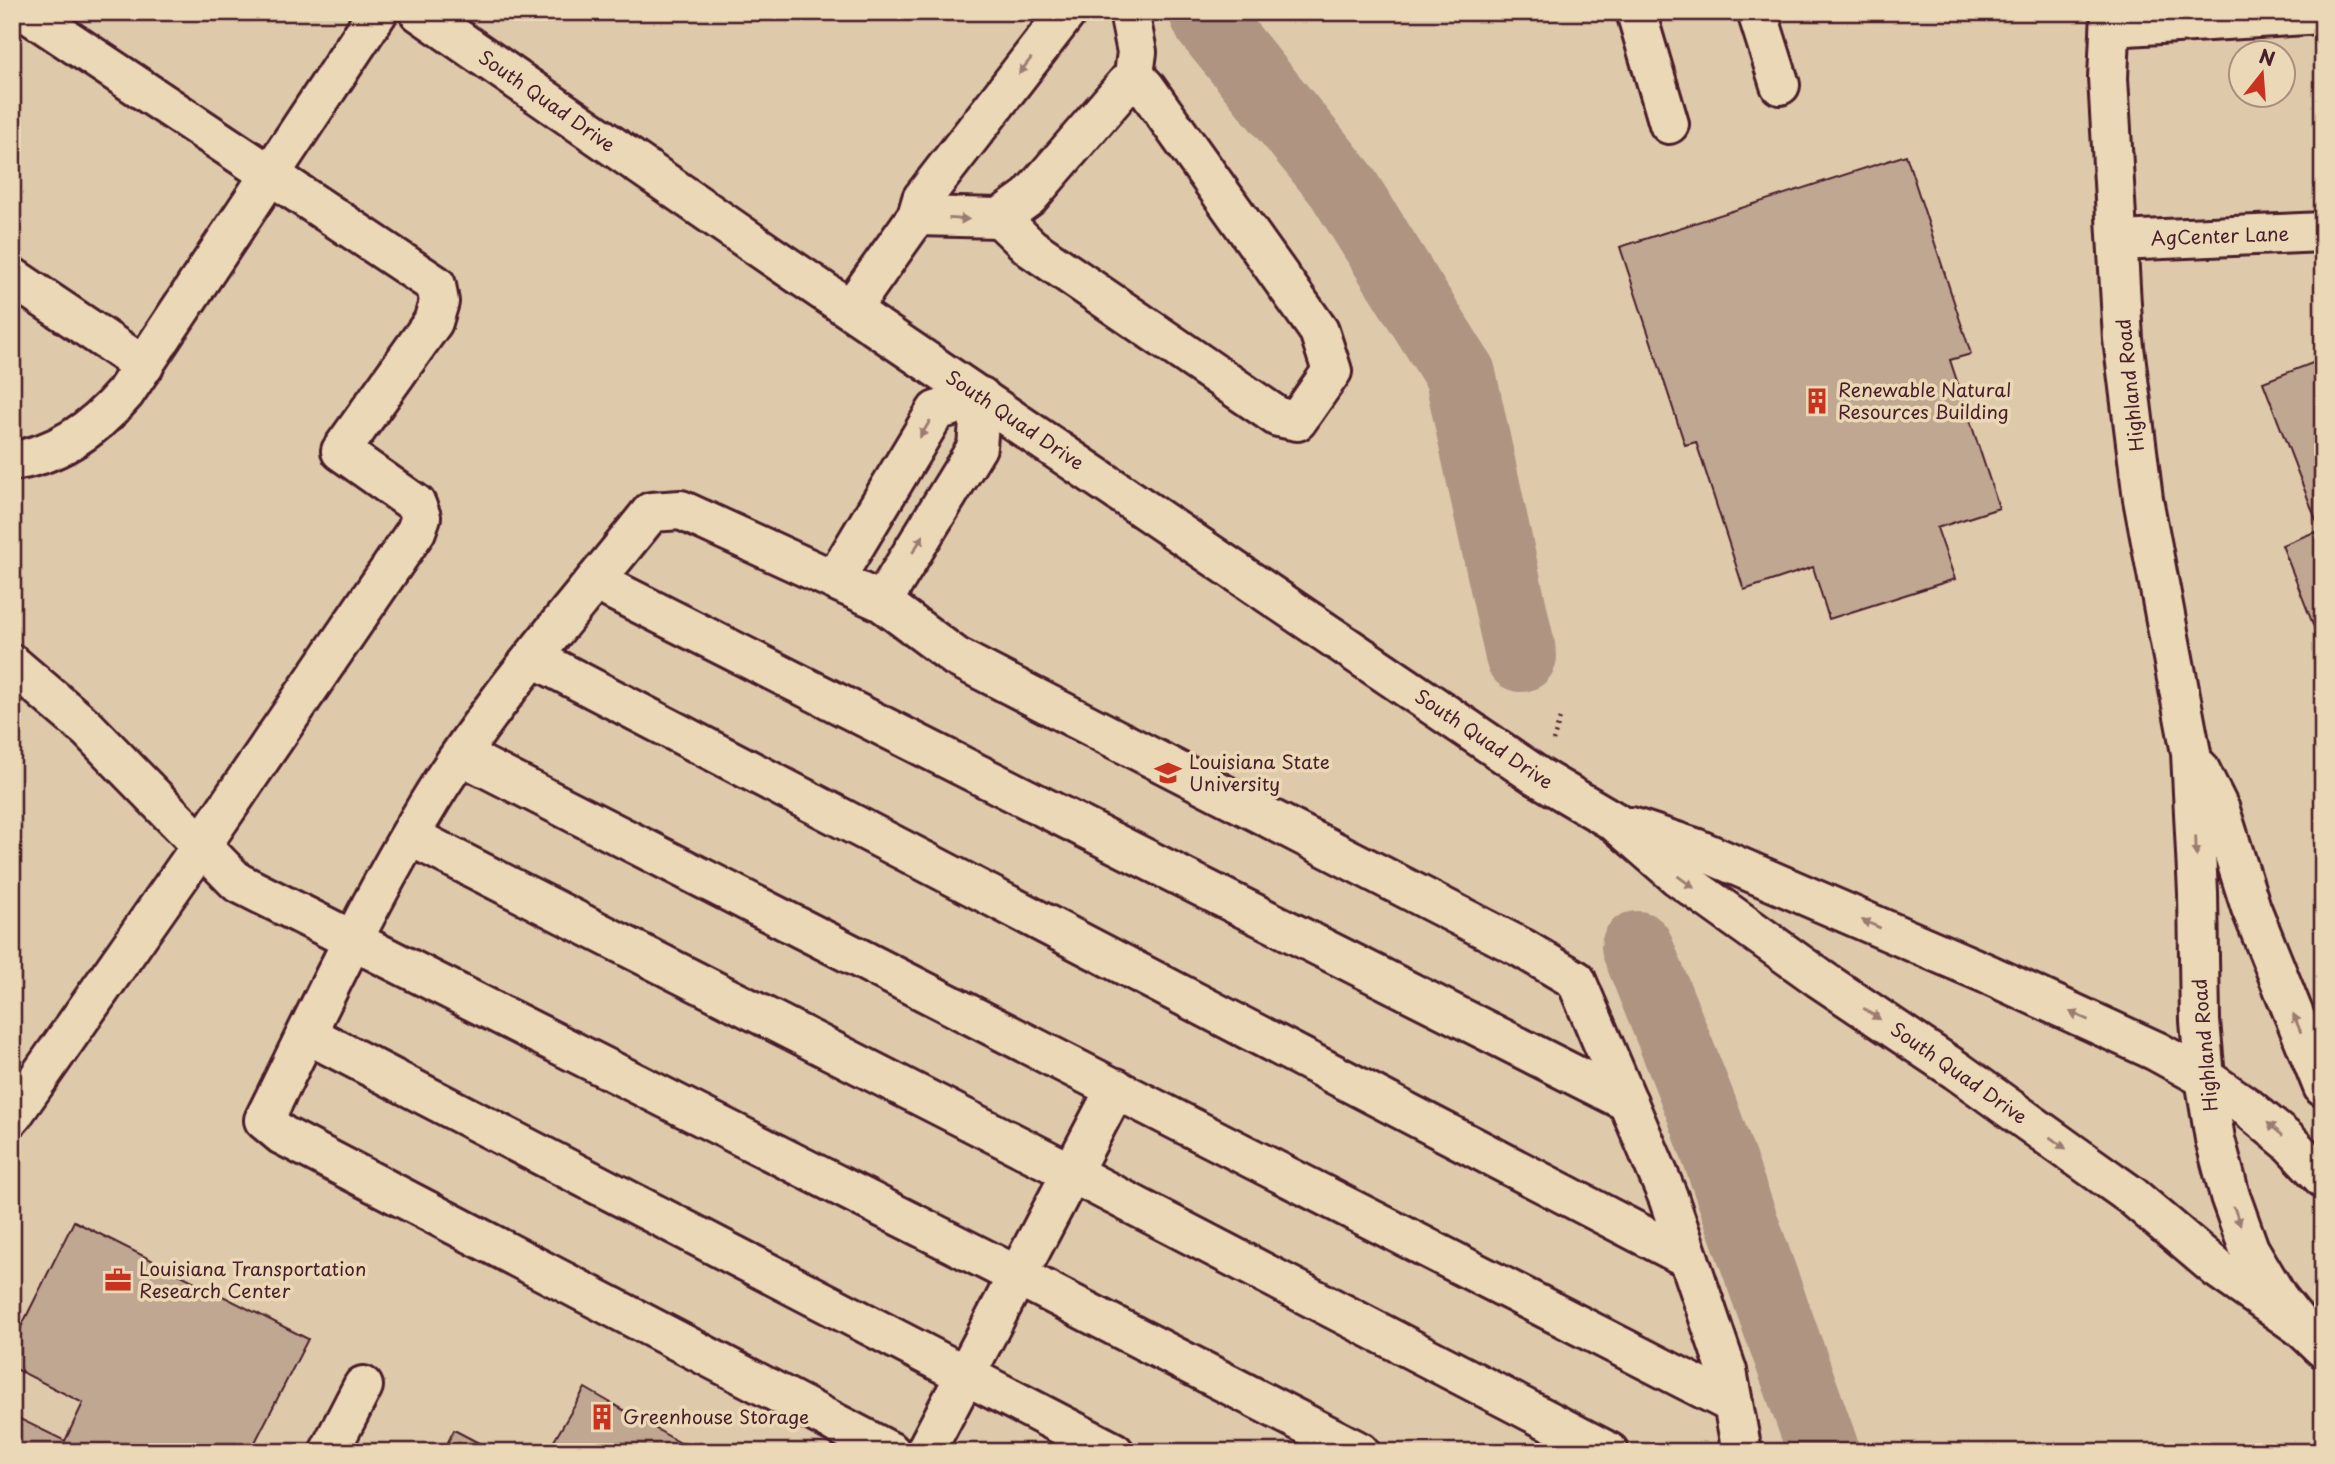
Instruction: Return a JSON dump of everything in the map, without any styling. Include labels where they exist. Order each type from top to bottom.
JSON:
[{"type":"street","points":[[12,1116],[416,531],[421,517],[416,504],[341,451],[433,322],[439,302],[436,285],[26,12]]},
{"type":"street","points":[[12,461],[52,450],[85,432],[113,407],[144,366],[378,12]]},
{"type":"street","name":"South Quad Drive","points":[[419,12],[1537,776],[1615,822],[1677,876],[2132,1196],[2217,1269],[2312,1337]]},
{"type":"street","points":[[851,309],[917,216],[922,199],[1067,12]]},
{"type":"street","points":[[917,216],[1000,218],[1029,197],[1133,75],[1137,51],[1129,12]]},
{"type":"street","points":[[1636,12],[1669,124]]},
{"type":"street","points":[[1757,12],[1780,85]]},
{"type":"street","points":[[2111,20],[2323,14]]},
{"type":"street","name":"Highland Road","points":[[2111,20],[2108,78],[2123,339],[2143,499],[2191,753],[2205,1078],[2230,1196],[2249,1250],[2278,1297],[2312,1337]]},
{"type":"street","points":[[1000,218],[1031,248],[1278,417],[1297,421],[1332,371],[1319,331],[1146,88],[1133,75]]},
{"type":"street","name":"AgCenter Lane","points":[[2118,240],[2323,232]]},
{"type":"street","points":[[12,277],[144,366]]},
{"type":"street","points":[[835,579],[936,411],[981,397],[977,447],[882,602]]},
{"type":"street","points":[[891,1452],[282,1135],[264,1120],[352,941],[410,836],[461,755],[479,728],[651,512],[681,510],[882,602],[956,657],[1510,942],[1576,980],[1668,1197],[1727,1371],[1742,1452]]},
{"type":"street","points":[[595,581],[1628,1102]]},
{"type":"street","points":[[534,658],[1689,1259]]},
{"type":"street","points":[[12,664],[88,729],[237,882],[1018,1276],[1360,1452]]},
{"type":"street","name":"Highland Road","points":[[2191,753],[2220,810],[2251,908],[2323,1087]]},
{"type":"street","points":[[461,755],[1733,1404]]},
{"type":"street","name":"South Quad Drive","points":[[1615,822],[1695,848],[2156,1051],[2205,1078],[2266,1122],[2308,1160],[2323,1178]]},
{"type":"street","points":[[410,836],[1072,1172],[1609,1452]]},
{"type":"street","points":[[307,1034],[1115,1452]]},
{"type":"street","points":[[925,1452],[1116,1088]]},
{"type":"street","points":[[329,1452],[363,1386]]},
{"type":"path","points":[[1552,746],[1561,715]]},
{"type":"shaded area","name":"Louisiana State University","points":[[12,12],[2323,12],[2323,1452],[12,1452]]},
{"type":"building","name":"Renewable Natural Resources Building","points":[[1906,155],[1971,354],[1950,360],[1999,508],[1937,528],[1955,579],[1829,619],[1813,567],[1744,590],[1696,442],[1685,445],[1620,247]]},
{"type":"building","points":[[2323,359],[2323,650],[2282,545],[2320,530],[2263,382]]},
{"type":"building","name":"Louisiana Transportation Research Center","points":[[74,1221],[308,1339],[250,1452],[12,1452],[12,1415],[65,1441],[83,1403],[12,1367],[12,1345]]},
{"type":"building","name":"Greenhouse Storage","points":[[585,1388],[696,1452],[562,1452],[551,1446]]},
{"type":"building","points":[[454,1430],[496,1452],[443,1452]]},
{"type":"waterway","points":[[1205,12],[1210,23],[1341,184],[1460,374],[1521,656]]},
{"type":"waterway","points":[[1637,947],[1702,1110],[1824,1452]]},
{"type":"place","name":"Renewable Natural Resources Building","points":[[1817,401]]},
{"type":"place","name":"Louisiana State University","points":[[1168,773]]},
{"type":"place","name":"Louisiana Transportation Research Center","points":[[118,1280]]},
{"type":"place","name":"Greenhouse Storage","points":[[602,1417]]}]
